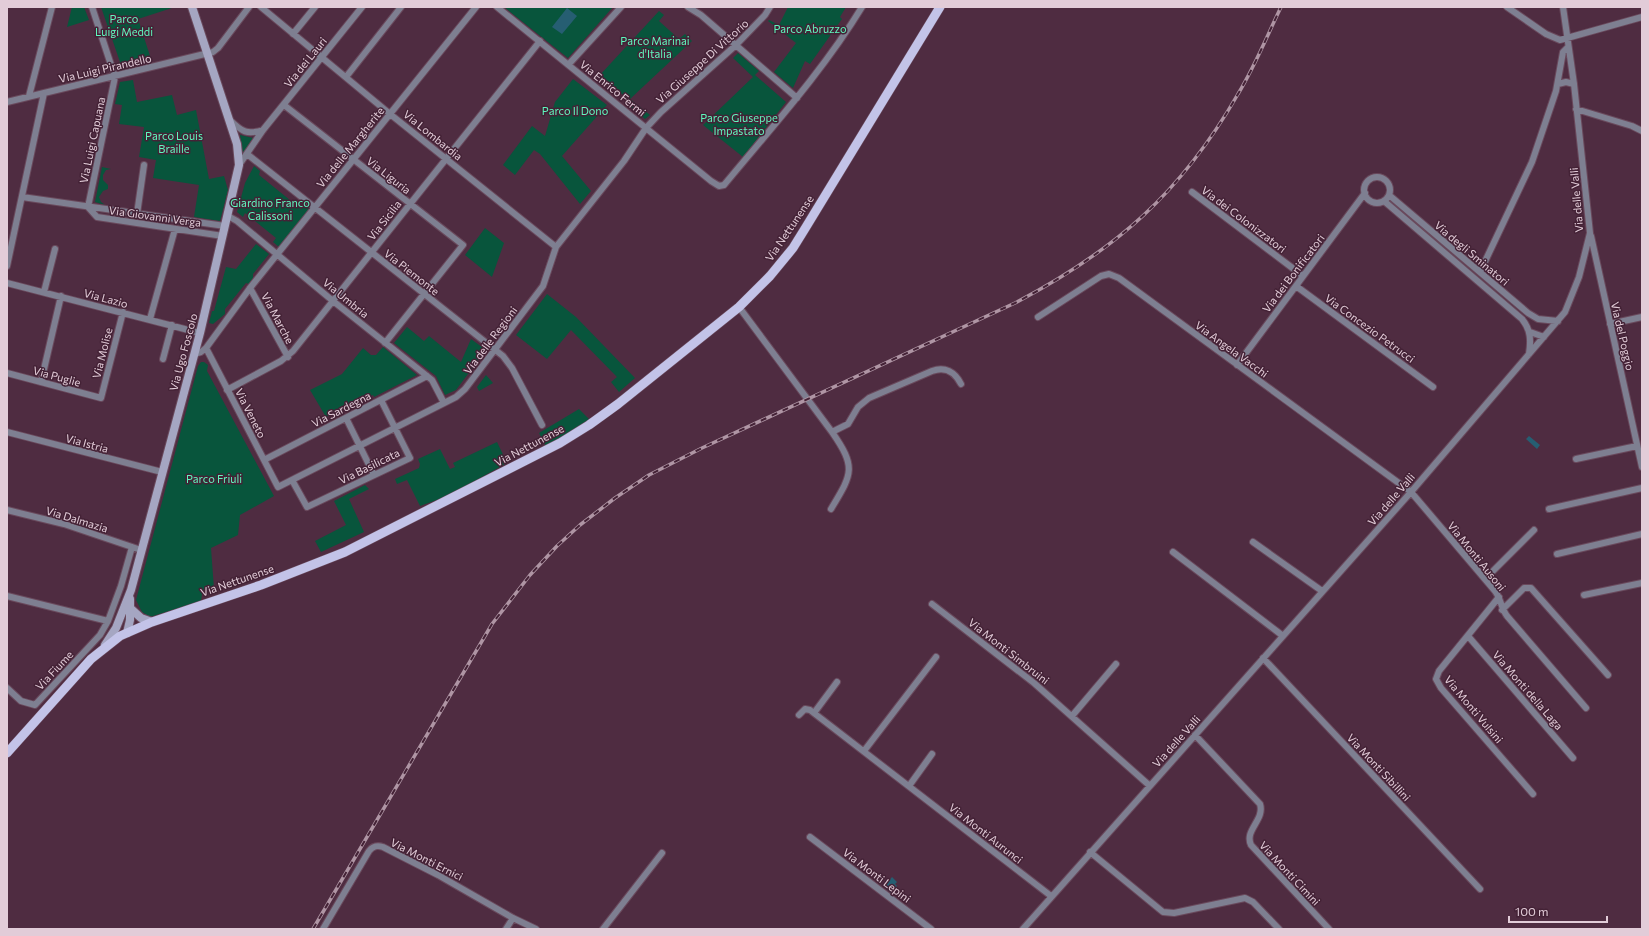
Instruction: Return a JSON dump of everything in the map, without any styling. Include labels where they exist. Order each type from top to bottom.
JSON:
[{"type":"main road","name":"Via Nettunense","points":[[7,753],[69,683],[101,650],[127,632],[280,578],[339,555],[560,443],[589,425],[618,404],[739,307],[770,276],[793,248],[940,7]]},
{"type":"street","points":[[29,96],[52,7]]},
{"type":"street","points":[[92,7],[115,77]]},
{"type":"street","name":"Via Ugo Foscolo","points":[[101,650],[110,638],[125,610],[131,590],[200,333],[239,165],[238,148],[192,7]]},
{"type":"street","points":[[208,54],[218,48],[249,7]]},
{"type":"street","name":"Via Lombardia","points":[[261,7],[390,114],[556,247]]},
{"type":"street","points":[[293,34],[315,7]]},
{"type":"street","name":"Via dei Lauri","points":[[239,165],[263,130],[362,7]]},
{"type":"street","points":[[346,76],[401,7]]},
{"type":"street","name":"Via delle Margherite","points":[[194,354],[201,352],[206,348],[250,288],[476,7]]},
{"type":"street","name":"Via Enrico Fermi","points":[[497,7],[719,186],[724,184],[797,98]]},
{"type":"street","points":[[569,64],[621,7]]},
{"type":"street","points":[[688,7],[701,15],[797,98],[862,7]]},
{"type":"street","name":"Via Giuseppe Di Vittorio","points":[[646,128],[661,112],[736,45],[765,15],[770,7]]},
{"type":"street","points":[[1507,7],[1552,37],[1560,40],[1642,17]]},
{"type":"street","name":"Via delle Valli","points":[[1023,929],[1090,852],[1111,832],[1322,591],[1411,492],[1546,336],[1567,308],[1575,290],[1590,233],[1574,84],[1566,39],[1563,7]]},
{"type":"street","name":"Via Sicilia","points":[[227,390],[288,357],[540,41]]},
{"type":"street","points":[[1480,272],[1529,170],[1558,84],[1563,52],[1568,47]]},
{"type":"street","name":"Via Luigi Pirandello","points":[[7,102],[208,54]]},
{"type":"street","name":"Via Luigi Capuana","points":[[88,207],[115,77]]},
{"type":"street","points":[[1558,84],[1566,82],[1574,84]]},
{"type":"street","points":[[7,266],[44,93]]},
{"type":"street","name":"Via Liguria","points":[[284,105],[463,245],[424,294]]},
{"type":"street","points":[[1576,109],[1628,125],[1642,131]]},
{"type":"street","points":[[229,119],[238,128],[246,133],[254,133],[263,130]]},
{"type":"street","name":"Via delle Regioni","points":[[278,487],[462,392],[543,286],[556,247],[624,161],[646,128]]},
{"type":"street","name":"Via Piemonte","points":[[247,154],[495,350],[509,363],[542,425]]},
{"type":"street","points":[[137,214],[144,165]]},
{"type":"street","name":"Via degli Sminatori","points":[[1530,332],[1521,318],[1384,201],[1372,202],[1369,200],[1365,193],[1366,184],[1368,181],[1372,178],[1381,178],[1388,183],[1390,191],[1389,195],[1528,313],[1538,319],[1558,321]]},
{"type":"street","name":"Via dei Colonizzatori","points":[[1192,192],[1303,276]]},
{"type":"street","name":"Via dei Bonificatori","points":[[1236,365],[1365,193]]},
{"type":"street","points":[[1384,201],[1389,195]]},
{"type":"street","name":"Via Giovanni Verga","points":[[22,197],[225,226]]},
{"type":"street","name":"Via Giovanni Verga","points":[[88,207],[97,217],[223,236]]},
{"type":"street","name":"Via Umbria","points":[[228,216],[238,221],[333,301],[432,380],[444,402]]},
{"type":"street","points":[[150,319],[175,229]]},
{"type":"street","name":"Via del Poggio","points":[[1590,233],[1642,467]]},
{"type":"street","points":[[44,292],[55,249]]},
{"type":"street","name":"Via Angela Vacchi","points":[[1038,317],[1101,276],[1111,275],[1119,278],[1411,492]]},
{"type":"street","name":"Via Lazio","points":[[7,283],[200,333]]},
{"type":"street","name":"Via Concezio Petrucci","points":[[1296,286],[1433,387]]},
{"type":"street","name":"Via Marche","points":[[250,288],[288,357]]},
{"type":"street","points":[[385,343],[424,294]]},
{"type":"street","points":[[41,382],[61,296]]},
{"type":"street","points":[[739,307],[832,432],[847,455],[849,470],[845,485],[831,509]]},
{"type":"street","name":"Via Molise","points":[[101,398],[123,312]]},
{"type":"street","points":[[1610,324],[1642,317]]},
{"type":"street","points":[[1529,355],[1531,343],[1530,332],[1546,336],[1545,320]]},
{"type":"street","points":[[163,360],[172,325]]},
{"type":"street","name":"Via Veneto","points":[[206,348],[278,487]]},
{"type":"street","points":[[832,432],[848,424],[858,407],[870,398],[935,370],[945,369],[952,372],[961,384]]},
{"type":"street","name":"Via Puglie","points":[[7,373],[101,398]]},
{"type":"street","name":"Via Sardegna","points":[[264,460],[427,376]]},
{"type":"street","name":"Via Basilicata","points":[[292,480],[307,508],[410,458],[381,400]]},
{"type":"street","points":[[346,418],[374,475]]},
{"type":"street","name":"Via Istria","points":[[7,432],[162,472]]},
{"type":"street","points":[[1576,459],[1637,446]]},
{"type":"street","points":[[1549,509],[1642,488]]},
{"type":"street","name":"Via Monti Ausoni","points":[[1411,492],[1499,597],[1502,610],[1586,708]]},
{"type":"street","name":"Via Dalmazia","points":[[7,510],[64,524],[141,550]]},
{"type":"street","points":[[1485,579],[1534,530]]},
{"type":"street","points":[[1557,554],[1642,534]]},
{"type":"street","points":[[1253,542],[1322,591]]},
{"type":"street","name":"Via Fiume","points":[[7,688],[21,701],[35,705],[100,635],[115,604],[132,547]]},
{"type":"street","points":[[1173,552],[1283,636]]},
{"type":"street","points":[[1584,595],[1642,583]]},
{"type":"street","points":[[1502,610],[1524,588],[1531,588],[1608,675]]},
{"type":"street","points":[[7,596],[108,621]]},
{"type":"street","name":"Via Monti Vulsini","points":[[1499,597],[1439,671],[1436,677],[1441,688],[1533,794]]},
{"type":"street","points":[[115,604],[141,618],[152,622]]},
{"type":"street","name":"Via Monti Simbruini","points":[[932,604],[1023,674],[1150,786]]},
{"type":"street","name":"Via Ugo Foscolo","points":[[125,610],[130,620],[127,632]]},
{"type":"street","name":"Via Monti della Laga","points":[[1468,636],[1573,758]]},
{"type":"street","points":[[864,751],[936,657]]},
{"type":"street","name":"Via Monti Sibillini","points":[[1263,658],[1480,889]]},
{"type":"street","points":[[1072,716],[1116,664]]},
{"type":"street","points":[[799,715],[806,708],[814,713],[837,682]]},
{"type":"street","name":"Via Monti Aurunci","points":[[814,713],[1051,896]]},
{"type":"street","name":"Via Monti Cimini","points":[[1195,735],[1260,804],[1262,809],[1261,815],[1250,837],[1251,845],[1329,929]]},
{"type":"street","points":[[909,786],[932,754]]},
{"type":"street","name":"Via Monti Lepini","points":[[810,837],[931,929]]},
{"type":"street","name":"Via Monti Ernici","points":[[323,929],[369,851],[377,846],[450,881],[512,918],[536,929]]},
{"type":"street","points":[[1090,852],[1163,912],[1174,912],[1246,898],[1253,902],[1279,929]]},
{"type":"street","points":[[603,929],[662,853]]},
{"type":"street","points":[[506,929],[512,918]]},
{"type":"green space","points":[[72,7],[84,7],[89,20],[67,27]]},
{"type":"green space","name":"Parco Luigi Meddi","points":[[101,7],[175,7],[138,19],[151,59],[124,66],[125,70],[118,71],[116,64],[120,62]]},
{"type":"green space","points":[[504,7],[613,7],[568,58]]},
{"type":"green space","name":"Parco Abruzzo","points":[[788,7],[846,7],[840,17],[842,19],[810,64],[805,61],[793,88],[774,72],[796,43],[768,21],[769,20],[779,25]]},
{"type":"green space","name":"Parco Marinai d'Italia","points":[[659,11],[664,15],[659,21],[679,39],[685,34],[692,41],[630,99],[650,115],[645,119],[625,103],[628,99],[599,76]]},
{"type":"green space","name":"Parco Giuseppe Impastato","points":[[738,53],[759,71],[755,75],[786,102],[743,157],[703,125],[753,77],[733,58]]},
{"type":"green space","name":"Parco Il Dono","points":[[573,79],[607,105],[562,156],[591,191],[580,204],[540,154],[534,150],[515,175],[503,165],[532,126],[545,136],[555,102]]},
{"type":"green space","name":"Parco Louis Braille","points":[[133,80],[137,102],[172,95],[177,115],[196,110],[209,179],[224,176],[228,190],[220,221],[194,217],[199,185],[153,178],[156,160],[139,157],[144,127],[119,124],[122,105],[115,104],[120,82]]},
{"type":"green space","points":[[240,135],[253,138],[243,155]]},
{"type":"green space","name":"Giardino Franco Calissoni","points":[[254,166],[260,171],[259,175],[301,209],[303,204],[309,209],[279,247],[273,242],[276,238],[245,213],[243,217],[237,212],[245,183]]},
{"type":"green space","points":[[102,167],[111,169],[106,170],[103,175],[103,180],[108,185],[108,189],[103,191],[99,197],[101,202],[105,205],[95,202]]},
{"type":"green space","points":[[485,228],[504,243],[492,277],[465,255]]},
{"type":"green space","points":[[256,244],[269,254],[253,274],[253,278],[249,284],[246,283],[225,309],[225,314],[213,324],[209,323],[212,311],[214,311],[226,267],[236,269]]},
{"type":"green space","points":[[547,294],[576,317],[635,378],[619,392],[611,382],[617,377],[571,330],[547,359],[516,335]]},
{"type":"green space","points":[[407,327],[424,341],[429,336],[461,362],[471,339],[486,350],[456,390],[445,395],[436,376],[394,343]]},
{"type":"green space","points":[[383,347],[417,375],[374,397],[373,395],[326,417],[310,390],[342,374],[363,348],[371,355],[376,355]]},
{"type":"green space","name":"Parco Friuli","points":[[201,362],[208,365],[207,371],[274,496],[240,515],[238,535],[211,548],[214,589],[202,594],[201,601],[150,617],[142,612],[136,600],[198,366]]},
{"type":"green space","points":[[486,375],[493,383],[479,391],[477,387]]},
{"type":"green space","points":[[579,409],[591,421],[546,447],[539,433]]},
{"type":"green space","points":[[497,442],[507,463],[448,496],[420,506],[407,480],[397,484],[395,479],[419,468],[420,464],[418,459],[440,449],[450,469],[455,467],[453,463]]},
{"type":"green space","points":[[365,485],[369,489],[349,499],[364,532],[321,552],[315,541],[346,525],[334,501]]},
{"type":"water","points":[[567,8],[577,16],[562,34],[552,27]]},
{"type":"water","points":[[1529,436],[1540,445],[1537,449],[1526,439]]},
{"type":"water","points":[[892,877],[897,882],[895,884],[897,886],[891,893],[884,887]]},
{"type":"railway","points":[[313,929],[492,624],[530,575],[557,546],[580,525],[615,498],[649,475],[702,448],[1015,303],[1051,283],[1115,240],[1143,216],[1169,190],[1193,161],[1216,129],[1250,73],[1281,7]]}]
